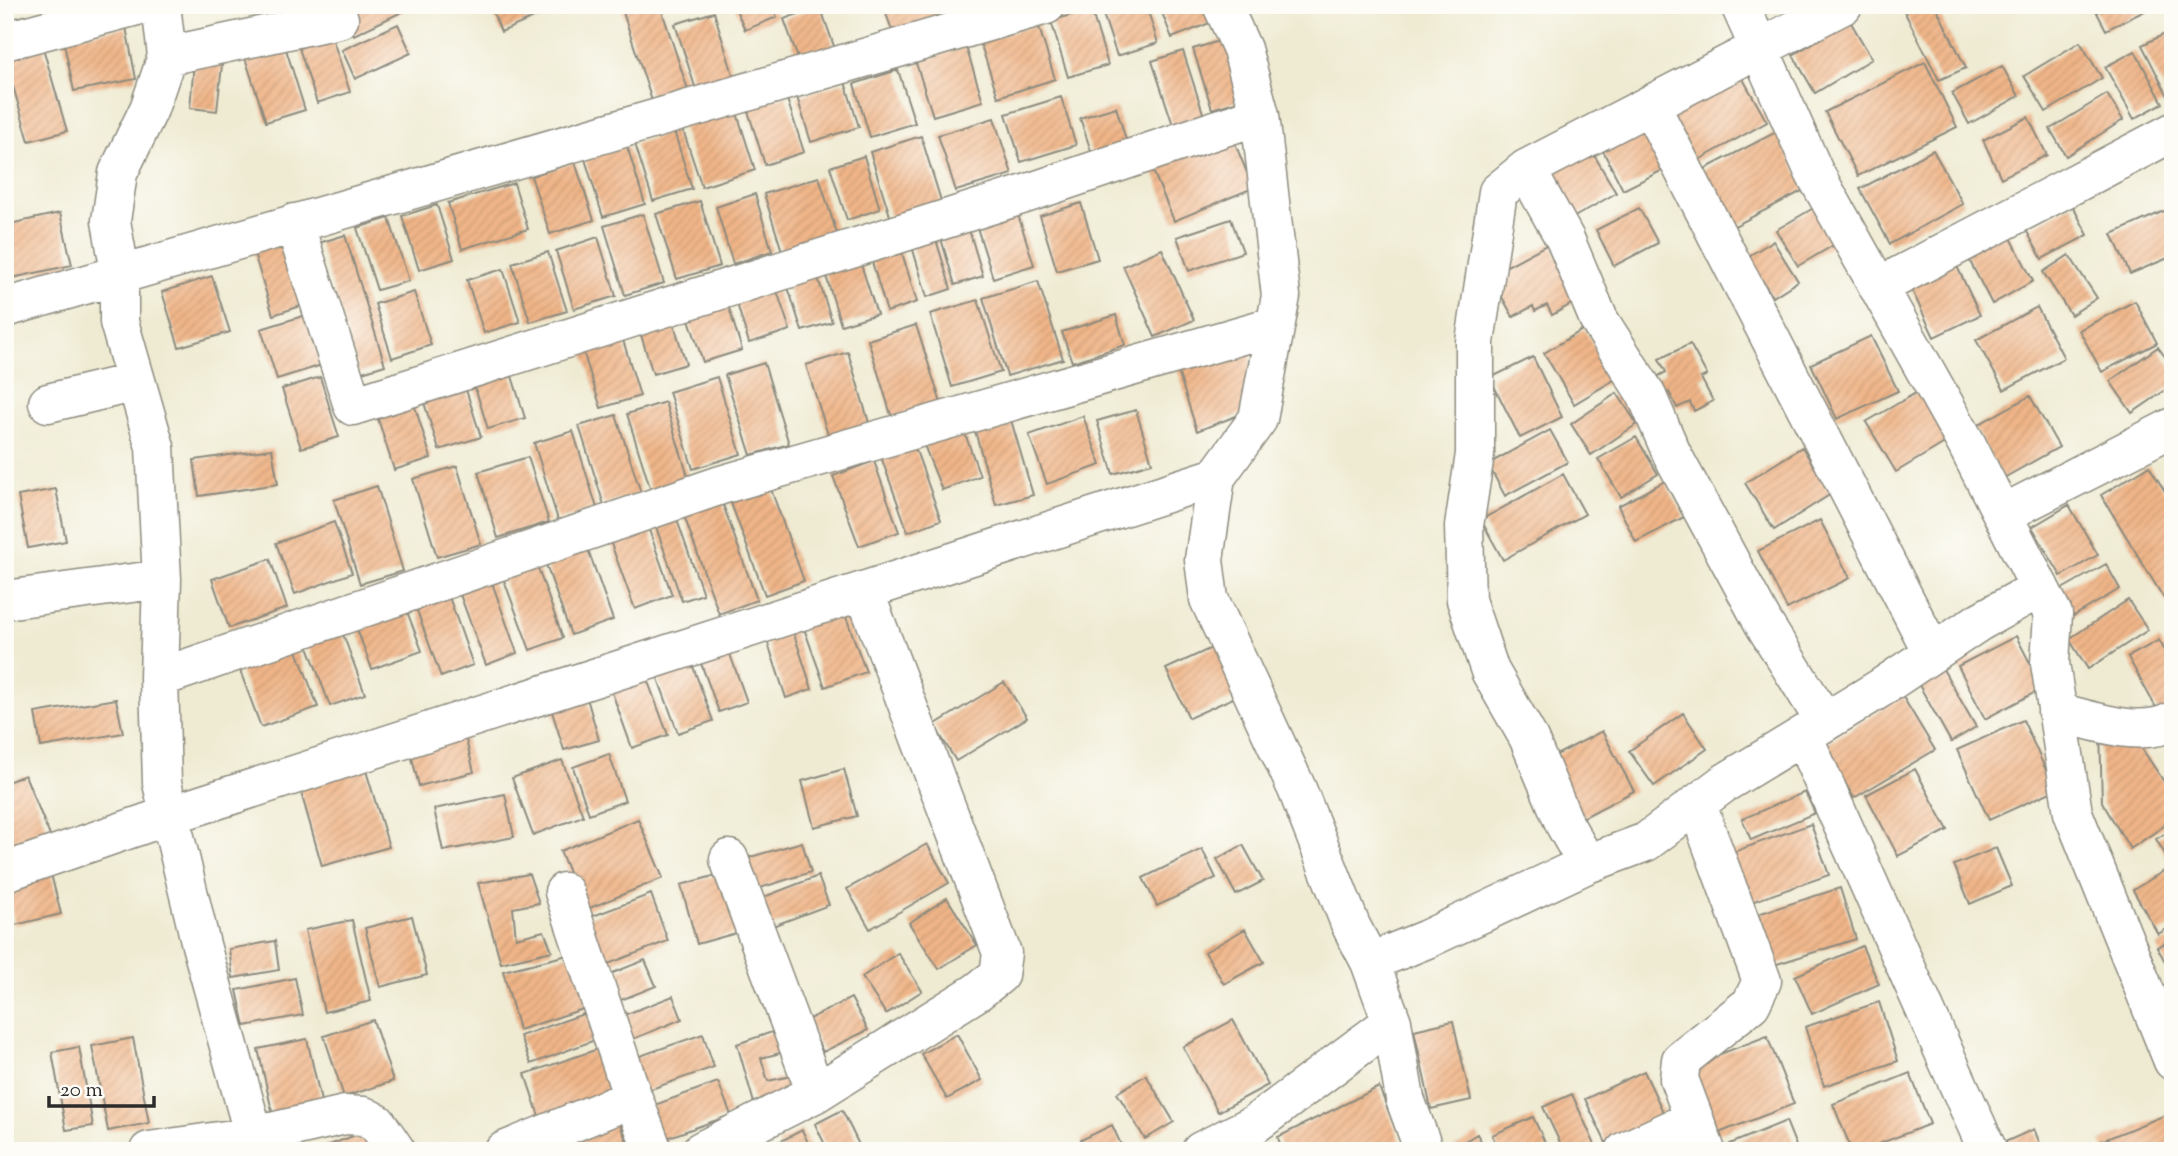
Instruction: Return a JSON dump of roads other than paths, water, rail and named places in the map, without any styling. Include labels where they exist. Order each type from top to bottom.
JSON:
[{"type":"street","points":[[5,41],[141,5]]},
{"type":"street","points":[[161,5],[167,56],[149,109],[118,173],[111,221],[120,276],[119,321],[155,447],[162,579],[159,678],[162,783],[201,945],[256,1143]]},
{"type":"street","points":[[5,308],[1046,5]]},
{"type":"street","points":[[1222,5],[1242,49],[1260,115],[1281,296],[1273,326],[1258,419],[1216,477],[1204,560],[1209,598],[1297,789],[1351,926],[1370,962],[1392,1022],[1405,1099],[1424,1151]]},
{"type":"street","points":[[1740,5],[1814,172],[2003,514],[2053,614],[2050,663],[2073,813],[2172,1056]]},
{"type":"street","points":[[1587,864],[1565,825],[1528,737],[1490,671],[1466,600],[1464,526],[1475,454],[1475,342],[1498,192],[1526,169],[1843,5]]},
{"type":"street","points":[[167,56],[339,19]]},
{"type":"street","points":[[1650,105],[1932,652]]},
{"type":"street","points":[[294,223],[353,406],[1025,194],[1260,115]]},
{"type":"street","points":[[1878,287],[2173,132]]},
{"type":"street","points":[[1526,169],[1565,239],[1599,320],[1646,394],[1672,454],[1764,624],[1814,729],[1988,1151]]},
{"type":"street","points":[[159,678],[721,485],[1273,326]]},
{"type":"street","points":[[48,404],[136,382]]},
{"type":"street","points":[[2003,514],[2173,427]]},
{"type":"street","points":[[5,872],[170,815],[1216,477]]},
{"type":"street","points":[[5,600],[162,579]]},
{"type":"street","points":[[1370,962],[1427,939],[1587,864],[1646,842],[1723,784],[1932,652],[2040,588]]},
{"type":"street","points":[[701,1151],[816,1093],[977,992],[999,975],[1002,953],[864,591]]},
{"type":"street","points":[[2057,712],[2131,728],[2152,729],[2173,721]]},
{"type":"street","points":[[1625,1151],[1699,1135],[1679,1079],[1681,1060],[1751,1004],[1762,981],[1696,804]]},
{"type":"street","points":[[729,859],[816,1093]]},
{"type":"street","points":[[564,892],[653,1151]]},
{"type":"street","points":[[1201,1151],[1255,1124],[1392,1022]]},
{"type":"street","points":[[504,1151],[633,1098]]},
{"type":"street","points":[[149,1151],[256,1143],[345,1115],[364,1116],[377,1123],[396,1151]]}]
